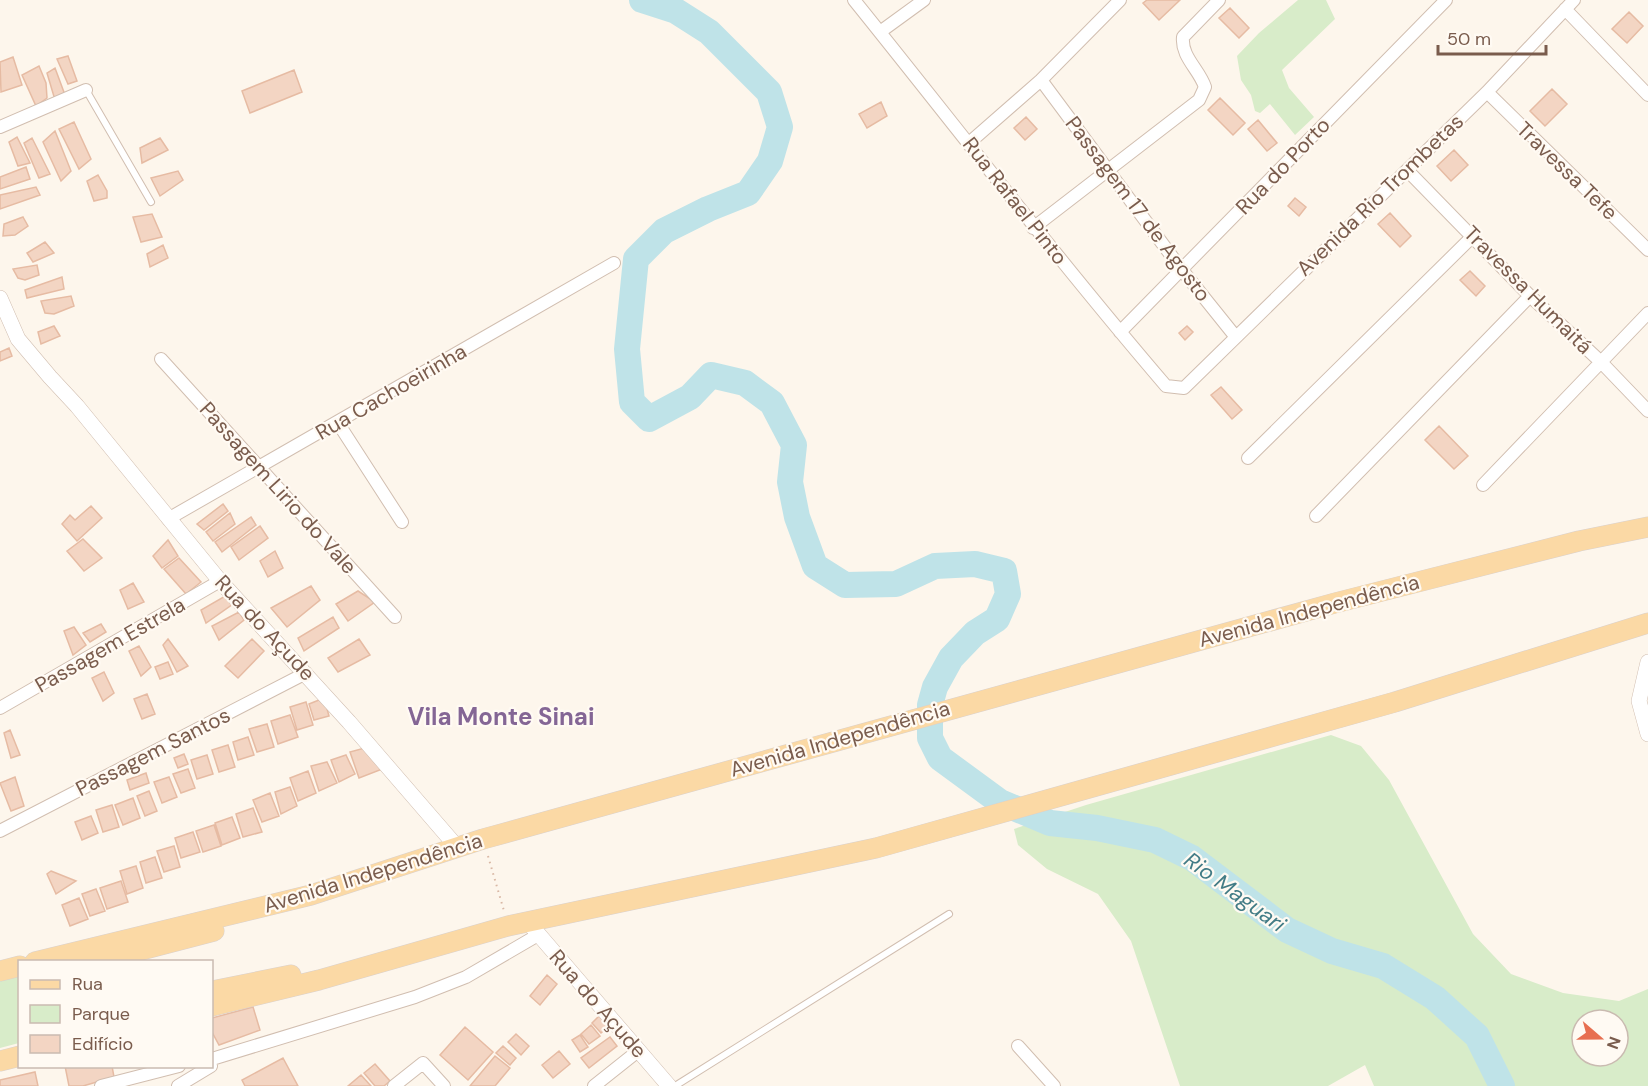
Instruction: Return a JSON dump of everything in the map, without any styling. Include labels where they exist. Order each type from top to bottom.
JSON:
[{"type":"main road","name":"Avenida Independência","points":[[43,960],[311,895],[483,839],[1335,603],[1579,541],[1648,527]]},
{"type":"main road","points":[[213,1006],[319,980],[508,926],[533,928],[876,848],[1395,702],[1648,623]]},
{"type":"main road","points":[[103,960],[280,915],[311,895]]},
{"type":"main road","points":[[0,971],[18,966]]},
{"type":"main road","points":[[213,991],[285,975],[319,980]]},
{"type":"main road","points":[[0,1061],[18,1056]]},
{"type":"street","name":"Rua Rafael Pinto","points":[[854,0],[969,143],[1033,228],[1120,332],[1166,386],[1184,388]]},
{"type":"street","points":[[880,32],[924,0]]},
{"type":"street","points":[[969,143],[1041,80],[1120,0]]},
{"type":"street","points":[[1033,228],[1199,100],[1205,87],[1186,55],[1183,37],[1219,0]]},
{"type":"street","name":"Rua do Porto","points":[[1120,332],[1446,0]]},
{"type":"street","points":[[1570,5],[1648,95]]},
{"type":"street","name":"Avenida Rio Trombetas","points":[[1184,388],[1487,92],[1570,5]]},
{"type":"street","name":"Passagem 17 de Agosto","points":[[1041,80],[1182,270],[1235,336]]},
{"type":"street","points":[[0,127],[86,90]]},
{"type":"street","name":"Travessa Tefe","points":[[1487,92],[1648,250]]},
{"type":"street","name":"Travessa Humaitá","points":[[1407,170],[1530,296],[1601,362],[1648,411]]},
{"type":"street","points":[[1248,458],[1473,236]]},
{"type":"street","name":"Rua Cachoeirinha","points":[[168,519],[614,262]]},
{"type":"street","points":[[1316,516],[1530,296]]},
{"type":"street","name":"Rua do Açude","points":[[0,298],[18,339],[77,406],[220,581],[306,673],[457,847]]},
{"type":"street","points":[[1483,485],[1648,313]]},
{"type":"street","name":"Passagem Lirio do Vale","points":[[161,358],[395,617]]},
{"type":"street","points":[[338,423],[402,522]]},
{"type":"street","name":"Passagem Estrela","points":[[0,708],[220,581]]},
{"type":"street","points":[[1648,662],[1639,701],[1648,734]]},
{"type":"street","name":"Passagem Santos","points":[[0,831],[306,673]]},
{"type":"street","points":[[213,1059],[415,997],[466,977],[533,928]]},
{"type":"street","name":"Rua do Açude","points":[[533,928],[596,998],[669,1086]]},
{"type":"street","points":[[1018,1046],[1054,1086]]},
{"type":"street","points":[[594,1086],[638,1051]]},
{"type":"street","points":[[213,1065],[235,1053]]},
{"type":"street","points":[[394,1086],[423,1063],[444,1086]]},
{"type":"street","points":[[101,1086],[171,1068]]},
{"type":"street","points":[[178,1086],[208,1068]]},
{"type":"lane","points":[[86,90],[151,202]]},
{"type":"lane","points":[[675,1086],[949,914]]},
{"type":"path","points":[[483,839],[508,926]]},
{"type":"green space","points":[[1298,0],[1326,0],[1335,19],[1282,70],[1289,88],[1314,117],[1295,135],[1270,104],[1260,113],[1255,111],[1251,95],[1241,80],[1237,56],[1259,33]]},
{"type":"green space","points":[[1331,735],[1361,746],[1389,780],[1473,934],[1511,974],[1563,993],[1619,1001],[1648,989],[1648,1086],[1374,1086],[1365,1065],[1328,1086],[1180,1086],[1131,941],[1098,894],[1047,869],[1018,845],[1014,829],[1086,805]]},
{"type":"green space","points":[[18,973],[18,1043],[0,1048],[0,978]]},
{"type":"building","points":[[1147,0],[1180,0],[1159,20],[1143,3]]},
{"type":"building","points":[[1230,8],[1249,28],[1239,38],[1219,18]]},
{"type":"building","points":[[1629,12],[1643,26],[1627,43],[1612,29]]},
{"type":"building","points":[[68,56],[77,81],[68,84],[57,59]]},
{"type":"building","points":[[13,57],[22,85],[1,92],[0,62]]},
{"type":"building","points":[[39,66],[46,83],[47,98],[36,106],[22,75]]},
{"type":"building","points":[[55,68],[65,95],[55,100],[47,73]]},
{"type":"building","points":[[294,70],[302,92],[250,113],[242,91]]},
{"type":"building","points":[[1552,89],[1567,104],[1545,126],[1530,111]]},
{"type":"building","points":[[1220,98],[1245,123],[1233,135],[1208,110]]},
{"type":"building","points":[[881,102],[887,116],[867,128],[859,114]]},
{"type":"building","points":[[1026,117],[1037,129],[1025,140],[1014,128]]},
{"type":"building","points":[[1258,120],[1277,143],[1267,151],[1248,129]]},
{"type":"building","points":[[74,122],[91,159],[79,169],[59,129]]},
{"type":"building","points":[[55,131],[71,171],[61,181],[43,142]]},
{"type":"building","points":[[17,137],[30,163],[18,166],[9,142]]},
{"type":"building","points":[[32,138],[50,174],[39,178],[24,143]]},
{"type":"building","points":[[160,138],[168,150],[142,163],[140,148]]},
{"type":"building","points":[[1454,150],[1468,165],[1451,181],[1437,166]]},
{"type":"building","points":[[26,167],[30,179],[0,189],[0,177]]},
{"type":"building","points":[[178,171],[183,180],[160,196],[151,178]]},
{"type":"building","points":[[98,175],[107,191],[107,198],[94,201],[87,181]]},
{"type":"building","points":[[36,187],[40,195],[0,209],[0,195]]},
{"type":"building","points":[[1295,198],[1306,207],[1299,216],[1288,206]]},
{"type":"building","points":[[1390,213],[1411,236],[1400,247],[1378,224]]},
{"type":"building","points":[[152,214],[162,237],[141,242],[133,217]]},
{"type":"building","points":[[23,217],[28,226],[15,235],[3,236],[4,224]]},
{"type":"building","points":[[45,242],[54,253],[33,262],[27,253]]},
{"type":"building","points":[[163,245],[168,258],[150,267],[147,254]]},
{"type":"building","points":[[37,265],[39,275],[25,280],[18,278],[13,269]]},
{"type":"building","points":[[1470,271],[1485,286],[1476,296],[1460,280]]},
{"type":"building","points":[[62,277],[64,289],[27,298],[25,290]]},
{"type":"building","points":[[71,296],[74,306],[54,314],[45,313],[41,301]]},
{"type":"building","points":[[54,326],[60,336],[41,344],[38,332]]},
{"type":"building","points":[[1187,326],[1193,332],[1185,340],[1179,333]]},
{"type":"building","points":[[9,348],[12,356],[0,361],[0,352]]},
{"type":"building","points":[[1221,387],[1242,410],[1232,419],[1211,395]]},
{"type":"building","points":[[1439,426],[1468,456],[1454,469],[1425,440]]},
{"type":"building","points":[[223,504],[228,511],[204,530],[197,524]]},
{"type":"building","points":[[91,506],[102,518],[77,541],[62,524],[70,515],[75,520]]},
{"type":"building","points":[[230,513],[235,524],[213,541],[206,532]]},
{"type":"building","points":[[251,517],[256,525],[222,552],[215,542]]},
{"type":"building","points":[[260,526],[268,538],[239,560],[231,547]]},
{"type":"building","points":[[83,539],[102,558],[84,571],[67,551]]},
{"type":"building","points":[[168,540],[178,556],[162,568],[153,556]]},
{"type":"building","points":[[275,551],[283,568],[268,577],[260,561]]},
{"type":"building","points":[[179,558],[201,582],[186,594],[164,569]]},
{"type":"building","points":[[133,583],[144,602],[128,609],[120,590]]},
{"type":"building","points":[[311,586],[320,600],[287,627],[271,608]]},
{"type":"building","points":[[358,591],[375,602],[348,621],[336,604]]},
{"type":"building","points":[[227,595],[233,604],[206,623],[201,610]]},
{"type":"building","points":[[239,612],[244,620],[219,640],[212,626]]},
{"type":"building","points":[[333,617],[339,628],[304,651],[298,638]]},
{"type":"building","points":[[101,624],[106,632],[90,642],[83,633]]},
{"type":"building","points":[[74,627],[86,645],[73,655],[64,631]]},
{"type":"building","points":[[168,639],[188,666],[177,672],[163,645]]},
{"type":"building","points":[[252,639],[264,651],[238,678],[225,666]]},
{"type":"building","points":[[359,639],[370,655],[338,672],[328,658]]},
{"type":"building","points":[[139,646],[151,667],[141,676],[129,651]]},
{"type":"building","points":[[168,662],[173,674],[160,679],[155,667]]},
{"type":"building","points":[[104,672],[114,693],[103,701],[92,678]]},
{"type":"building","points":[[147,694],[155,714],[142,719],[134,699]]},
{"type":"building","points":[[324,698],[329,716],[314,720],[309,704]]},
{"type":"building","points":[[306,702],[313,725],[297,730],[290,707]]},
{"type":"building","points":[[290,715],[298,737],[278,744],[271,721]]},
{"type":"building","points":[[267,724],[274,747],[257,752],[249,729]]},
{"type":"building","points":[[10,730],[20,755],[11,758],[4,733]]},
{"type":"building","points":[[248,737],[254,755],[238,760],[233,742]]},
{"type":"building","points":[[228,745],[235,767],[219,772],[212,750]]},
{"type":"building","points":[[368,747],[385,768],[359,778],[350,752]]},
{"type":"building","points":[[184,754],[188,764],[178,768],[174,758]]},
{"type":"building","points":[[207,755],[213,774],[197,779],[191,760]]},
{"type":"building","points":[[346,755],[355,774],[339,782],[331,760]]},
{"type":"building","points":[[327,762],[337,783],[319,791],[311,766]]},
{"type":"building","points":[[188,769],[195,788],[181,793],[173,774]]},
{"type":"building","points":[[308,771],[316,793],[298,801],[290,778]]},
{"type":"building","points":[[146,773],[149,783],[130,790],[127,780]]},
{"type":"building","points":[[15,777],[24,806],[11,811],[0,783]]},
{"type":"building","points":[[169,777],[177,797],[162,803],[154,782]]},
{"type":"building","points":[[290,787],[297,806],[281,814],[275,792]]},
{"type":"building","points":[[149,791],[157,811],[145,816],[137,796]]},
{"type":"building","points":[[270,793],[279,816],[262,822],[253,800]]},
{"type":"building","points":[[133,798],[140,818],[123,825],[115,805]]},
{"type":"building","points":[[112,805],[119,827],[103,832],[96,810]]},
{"type":"building","points":[[253,808],[262,832],[243,837],[236,814]]},
{"type":"building","points":[[91,816],[98,833],[82,840],[75,822]]},
{"type":"building","points":[[232,817],[240,838],[222,845],[215,823]]},
{"type":"building","points":[[214,825],[221,846],[203,852],[196,831]]},
{"type":"building","points":[[193,832],[200,852],[181,858],[175,838]]},
{"type":"building","points":[[174,846],[180,867],[164,872],[157,851]]},
{"type":"building","points":[[155,857],[162,878],[146,883],[140,862]]},
{"type":"building","points":[[136,866],[143,888],[127,894],[120,871]]},
{"type":"building","points":[[51,871],[76,881],[56,894],[47,874]]},
{"type":"building","points":[[121,881],[128,902],[107,909],[100,888]]},
{"type":"building","points":[[96,889],[105,911],[90,916],[82,894]]},
{"type":"building","points":[[79,898],[88,919],[70,926],[62,905]]},
{"type":"building","points":[[547,975],[557,984],[540,1005],[530,996]]},
{"type":"building","points":[[253,1007],[260,1030],[219,1045],[213,1034],[213,1018]]},
{"type":"building","points":[[602,1013],[612,1023],[601,1033],[592,1023]]},
{"type":"building","points":[[591,1025],[600,1036],[589,1044],[581,1034]]},
{"type":"building","points":[[465,1027],[493,1052],[468,1080],[440,1055]]},
{"type":"building","points":[[516,1034],[529,1046],[521,1055],[508,1042]]},
{"type":"building","points":[[580,1035],[588,1047],[580,1052],[572,1040]]},
{"type":"building","points":[[610,1037],[617,1046],[589,1068],[581,1058]]},
{"type":"building","points":[[503,1046],[516,1058],[510,1065],[496,1053]]},
{"type":"building","points":[[559,1051],[570,1064],[553,1078],[542,1065]]},
{"type":"building","points":[[495,1056],[510,1068],[495,1086],[470,1086]]},
{"type":"building","points":[[283,1058],[298,1086],[245,1086],[242,1080]]},
{"type":"building","points":[[375,1064],[390,1081],[384,1086],[375,1086],[364,1073]]},
{"type":"building","points":[[65,1068],[112,1068],[114,1077],[83,1086],[69,1086]]},
{"type":"building","points":[[35,1072],[38,1086],[0,1086],[0,1080]]},
{"type":"building","points":[[361,1075],[371,1086],[348,1086]]},
{"type":"waterway","name":"Rio Maguari","points":[[642,0],[676,11],[709,32],[769,92],[780,127],[770,161],[748,193],[708,209],[664,231],[636,259],[627,349],[632,402],[649,419],[690,397],[711,375],[745,383],[772,403],[794,445],[790,482],[797,517],[815,566],[845,585],[896,584],[935,566],[975,564],[1004,571],[1008,594],[997,619],[975,633],[951,658],[935,687],[930,705],[930,738],[940,758],[1000,802],[1050,823],[1097,828],[1155,840],[1192,858],[1287,930],[1332,951],[1383,966],[1435,998],[1477,1036],[1502,1086]]},
{"type":"district","name":"Vila Monte Sinai","points":[[501,716]]}]
